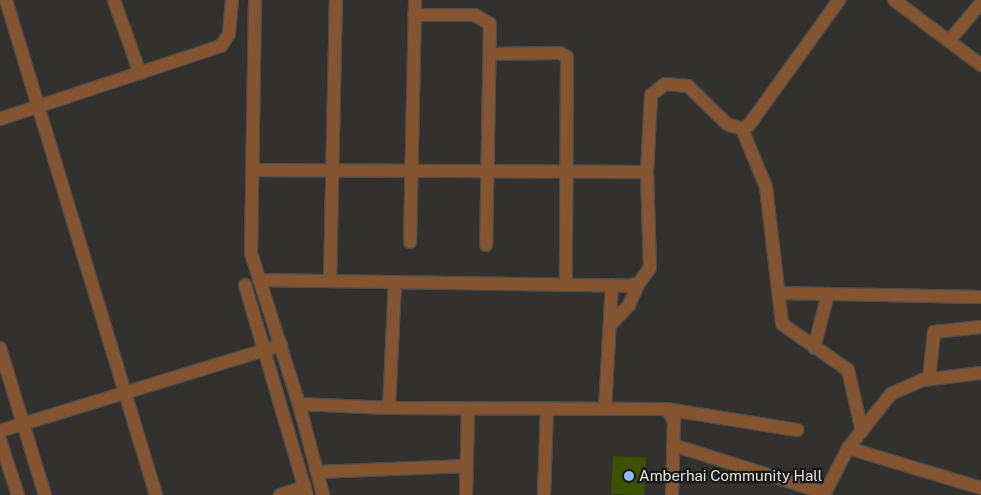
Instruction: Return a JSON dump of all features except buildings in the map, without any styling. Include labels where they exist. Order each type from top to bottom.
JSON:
[{"type":"street","points":[[6,0],[156,495]]},
{"type":"street","points":[[114,0],[140,74]]},
{"type":"street","points":[[0,119],[140,74],[226,42],[232,0]]},
{"type":"street","points":[[255,0],[251,253],[299,404],[323,495]]},
{"type":"street","points":[[330,282],[336,0]]},
{"type":"street","points":[[410,242],[415,0]]},
{"type":"street","points":[[610,325],[629,305],[639,283],[650,268],[647,172],[651,95],[666,84],[688,86],[727,124],[742,129],[749,125],[839,0]]},
{"type":"street","points":[[894,0],[981,65]]},
{"type":"street","points":[[949,40],[981,3]]},
{"type":"street","points":[[414,15],[483,16],[491,28],[486,173],[486,246]]},
{"type":"street","points":[[490,54],[560,53],[567,57],[566,285]]},
{"type":"street","points":[[742,129],[766,187],[784,328],[848,370],[862,431]]},
{"type":"street","points":[[252,170],[567,174],[647,172]]},
{"type":"street","points":[[259,280],[566,285],[639,283]]},
{"type":"street","points":[[390,408],[395,282]]},
{"type":"street","points":[[244,285],[306,491],[280,495]]},
{"type":"street","points":[[605,409],[612,285]]},
{"type":"street","points":[[779,293],[981,297]]},
{"type":"street","points":[[814,348],[828,294]]},
{"type":"street","points":[[929,379],[934,332],[981,327]]},
{"type":"street","points":[[0,432],[281,345]]},
{"type":"street","points":[[0,348],[45,495]]},
{"type":"street","points":[[673,445],[825,494],[848,448],[891,394],[929,379],[981,373]]},
{"type":"street","points":[[299,404],[390,408],[666,409],[797,430]]},
{"type":"street","points":[[466,495],[468,408]]},
{"type":"street","points":[[544,495],[547,408]]},
{"type":"street","points":[[666,409],[673,415],[672,495]]},
{"type":"street","points":[[0,440],[18,495]]},
{"type":"street","points":[[848,448],[981,488]]},
{"type":"street","points":[[317,472],[467,466]]},
{"type":"place","name":"Amberhai Community Hall","points":[[629,476]]}]
